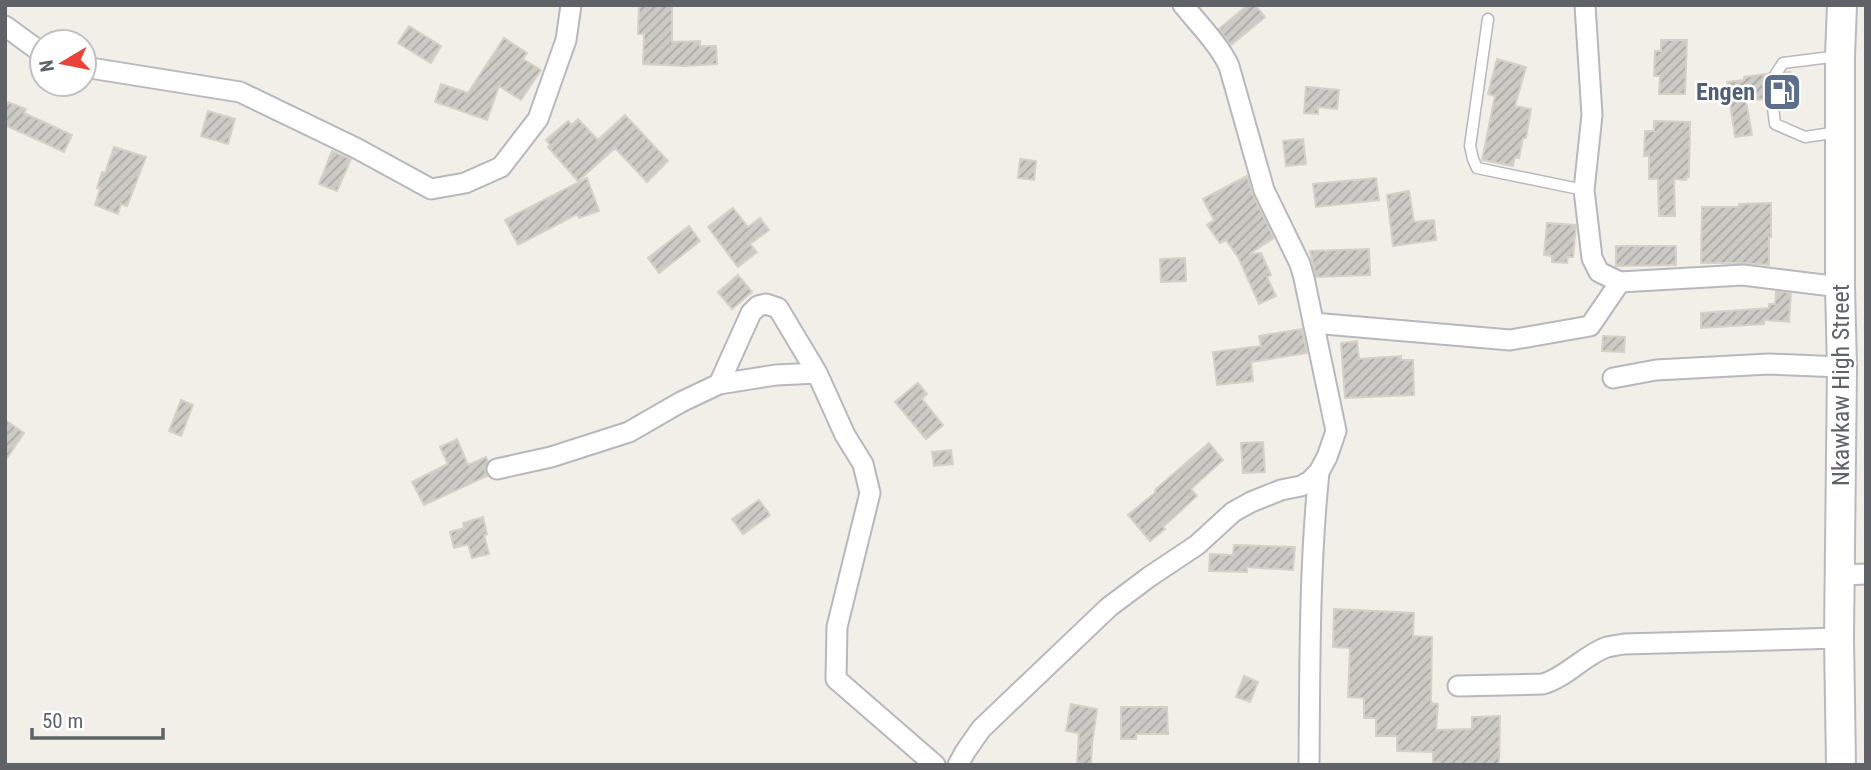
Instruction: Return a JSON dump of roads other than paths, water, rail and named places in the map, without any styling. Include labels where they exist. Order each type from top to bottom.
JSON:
[{"type":"main road","name":"Nkawkaw High Street","points":[[1841,765],[1839,638],[1853,575],[1840,287],[1842,5]]},
{"type":"street","points":[[98,69],[240,92],[356,148],[431,189],[465,183],[501,167],[538,119],[566,40],[571,5]]},
{"type":"street","points":[[958,765],[981,729],[1109,607],[1198,545],[1233,512],[1251,502],[1310,481],[1319,472],[1327,457],[1336,431],[1300,264],[1264,190],[1223,52],[1183,5]]},
{"type":"street","points":[[1585,5],[1592,115],[1584,190],[1592,258],[1599,272],[1620,282],[1743,275],[1840,287]]},
{"type":"street","points":[[5,26],[28,42]]},
{"type":"street","points":[[1313,323],[1510,341],[1590,326],[1620,282]]},
{"type":"street","points":[[719,384],[751,313],[758,306],[766,304],[778,308],[817,373],[845,435],[863,464],[870,493],[837,627],[836,679],[935,765]]},
{"type":"street","points":[[1613,378],[1656,370],[1769,364],[1842,367]]},
{"type":"street","points":[[497,469],[551,457],[629,432],[719,384],[776,375],[817,373]]},
{"type":"street","points":[[1309,765],[1310,599],[1319,472]]},
{"type":"street","points":[[1458,686],[1543,684],[1554,681],[1598,651],[1624,644],[1839,638]]},
{"type":"lane","points":[[1488,19],[1470,146],[1477,168],[1584,190]]},
{"type":"lane","points":[[1840,55],[1783,63],[1770,83],[1775,124],[1805,136],[1840,132]]},
{"type":"place","name":"Engen","points":[[1782,92]]}]
